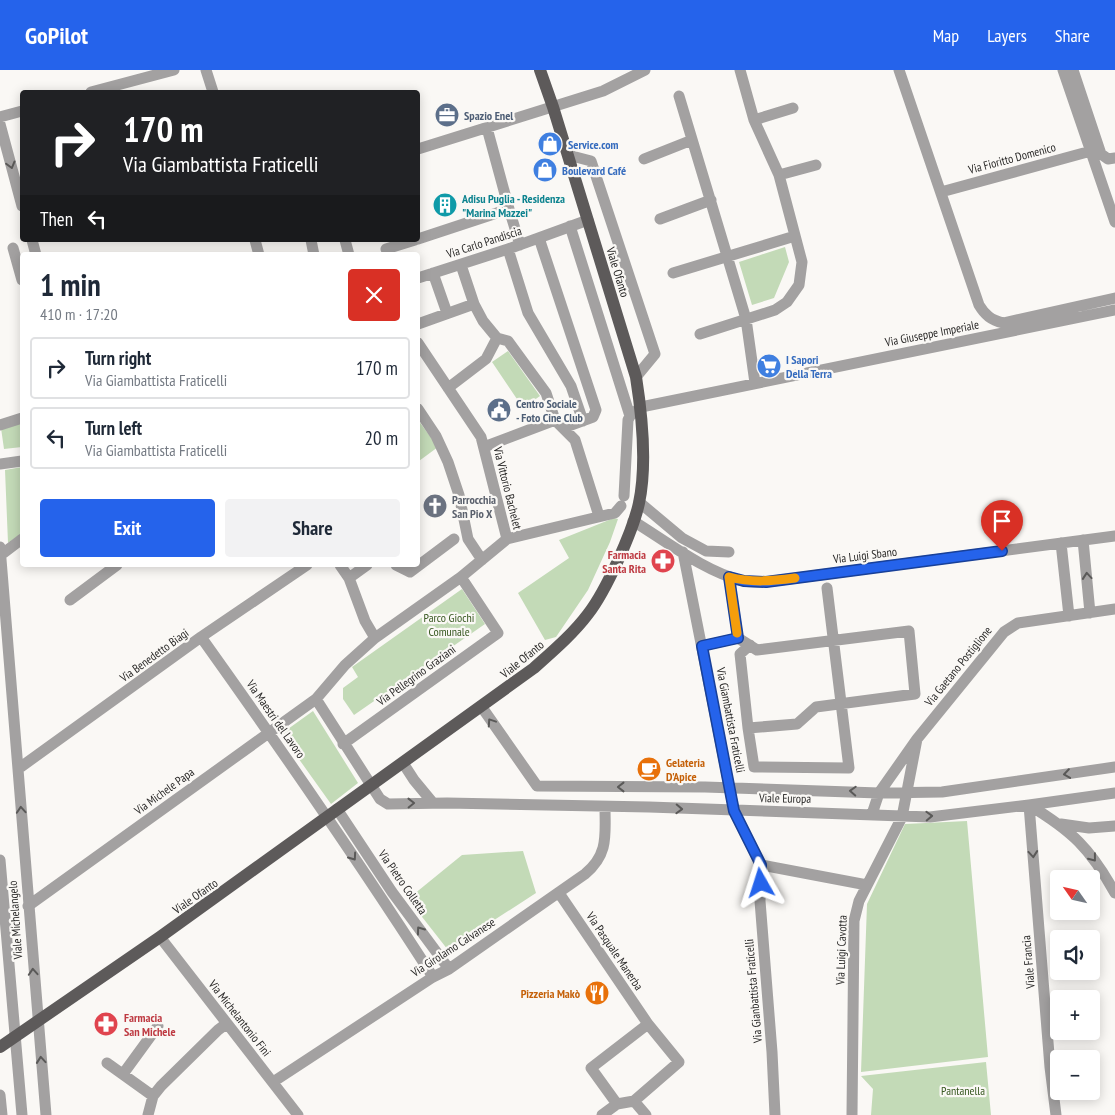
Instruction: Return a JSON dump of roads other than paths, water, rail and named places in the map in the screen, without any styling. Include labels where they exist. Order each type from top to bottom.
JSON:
[{"type":"main road","name":"Viale Ofanto","points":[[0,1047],[160,937],[534,668],[561,644],[589,613],[615,564],[639,502],[643,455],[641,406],[636,377],[540,70]]},
{"type":"street","points":[[99,90],[174,70]]},
{"type":"street","points":[[206,70],[212,90]]},
{"type":"street","points":[[420,148],[603,91],[645,70]]},
{"type":"street","points":[[700,334],[776,310],[788,302],[799,285],[802,262],[795,236],[778,175],[754,120],[740,70]]},
{"type":"street","points":[[899,70],[978,305],[984,314],[992,320],[1003,323],[1115,298]]},
{"type":"street","points":[[1064,70],[1115,222]]},
{"type":"street","points":[[1073,70],[1101,154],[1108,159],[1115,158]]},
{"type":"street","points":[[679,96],[746,320],[755,383]]},
{"type":"street","points":[[754,120],[793,108]]},
{"type":"street","points":[[0,117],[20,112]]},
{"type":"street","points":[[0,124],[20,199]]},
{"type":"street","points":[[487,128],[520,245]]},
{"type":"street","points":[[644,159],[692,140]]},
{"type":"street","name":"Via Fioritto Domenico","points":[[940,192],[1091,151]]},
{"type":"street","points":[[568,155],[591,160],[654,354],[636,377]]},
{"type":"street","points":[[778,175],[816,165]]},
{"type":"street","points":[[660,219],[711,200]]},
{"type":"street","points":[[420,239],[509,209]]},
{"type":"street","name":"Via Carlo Pandiscia","points":[[420,277],[520,245],[588,220]]},
{"type":"street","points":[[341,567],[349,578],[365,621],[375,638],[461,577],[507,539],[615,513],[622,501],[630,416],[570,226]]},
{"type":"street","points":[[673,274],[795,236]]},
{"type":"street","points":[[484,447],[559,424],[583,421],[593,417],[596,410],[539,238]]},
{"type":"street","points":[[386,248],[408,242]]},
{"type":"street","points":[[13,248],[20,273]]},
{"type":"street","points":[[508,249],[528,313],[571,386],[583,421]]},
{"type":"street","points":[[461,265],[474,304],[483,321],[497,338],[508,342],[516,352],[546,393],[559,424],[575,440],[599,516]]},
{"type":"street","points":[[434,273],[447,313]]},
{"type":"street","points":[[420,323],[474,304]]},
{"type":"street","name":"Via Giuseppe Imperiale","points":[[641,406],[1115,310]]},
{"type":"street","points":[[448,388],[486,359],[497,338]]},
{"type":"street","name":"Via Vittorio Bachelet","points":[[420,346],[481,437],[507,539]]},
{"type":"street","points":[[630,416],[641,406]]},
{"type":"street","points":[[420,412],[436,436],[448,462],[459,495],[468,539],[482,560]]},
{"type":"street","points":[[0,425],[20,419]]},
{"type":"street","points":[[0,464],[20,461]]},
{"type":"street","points":[[639,502],[682,538],[706,551],[729,552]]},
{"type":"street","name":"Via Luigi Sbano","points":[[632,521],[729,577],[744,581],[766,582],[1115,536]]},
{"type":"street","points":[[420,564],[454,539]]},
{"type":"street","points":[[1083,540],[1090,613]]},
{"type":"street","points":[[1,555],[20,541]]},
{"type":"street","points":[[1060,543],[1069,616]]},
{"type":"street","name":"Viale Michelangelo","points":[[0,547],[46,1115]]},
{"type":"street","name":"Via Giambattista Fraticelli","points":[[683,552],[734,811],[761,865]]},
{"type":"street","points":[[70,600],[114,567]]},
{"type":"street","name":"Via Benedetto Biagi","points":[[18,769],[201,637],[304,567]]},
{"type":"street","points":[[349,578],[365,567]]},
{"type":"street","points":[[400,567],[410,572],[417,567]]},
{"type":"street","name":"Via Pellegrino Graziani","points":[[343,744],[498,633],[461,577]]},
{"type":"street","points":[[729,577],[738,638]]},
{"type":"street","points":[[750,645],[740,654],[754,767],[849,768],[827,588]]},
{"type":"street","name":"Via Gaetano Postiglione","points":[[872,814],[879,793],[917,739],[1004,632],[1018,623],[1115,609]]},
{"type":"street","points":[[702,646],[738,638],[757,650],[909,631],[915,694],[816,707],[797,724],[748,728]]},
{"type":"street","name":"Via Maestri del Lavoro","points":[[201,637],[269,732],[326,817]]},
{"type":"street","name":"Via Michele Papa","points":[[28,906],[316,699],[344,665],[375,638]]},
{"type":"street","points":[[316,699],[371,786]]},
{"type":"street","points":[[481,706],[537,786],[537,806]]},
{"type":"street","name":"Via Luigi Cavotta","points":[[852,1115],[854,921],[859,901],[902,816],[917,739]]},
{"type":"street","points":[[403,763],[433,803]]},
{"type":"street","name":"Viale Europa","points":[[537,786],[730,788],[879,793],[942,792],[1115,767]]},
{"type":"street","name":"Viale Europa","points":[[371,786],[380,799],[388,804],[433,803],[605,807],[930,817],[1029,806],[1115,793]]},
{"type":"street","points":[[1029,806],[1060,824],[1083,844],[1103,870],[1115,892]]},
{"type":"street","name":"Viale Francia","points":[[1029,806],[1050,1067],[1056,1115]]},
{"type":"street","name":"Via Girolamo Calvanese","points":[[273,1082],[433,977],[449,969],[596,865],[605,845],[605,807]]},
{"type":"street","name":"Via Pietro Colletta","points":[[337,809],[392,892],[449,969]]},
{"type":"street","points":[[326,817],[433,977]]},
{"type":"street","points":[[1060,824],[1089,828],[1115,826]]},
{"type":"street","name":"Viale Michelangelo","points":[[0,860],[22,1115]]},
{"type":"street","points":[[761,865],[867,885]]},
{"type":"street","name":"Via Gianbattista Fraticelli","points":[[761,865],[760,901],[776,1115]]},
{"type":"street","name":"Via Pasquale Manerba","points":[[559,893],[648,1024],[679,1062],[634,1102]]},
{"type":"street","name":"Via Michelantonio Fini","points":[[160,937],[298,1115]]},
{"type":"street","points":[[148,1115],[153,1096],[226,1024]]},
{"type":"street","points":[[617,1104],[591,1068],[648,1024]]},
{"type":"street","points":[[123,1074],[158,1026]]},
{"type":"street","points":[[107,1063],[153,1096]]},
{"type":"street","points":[[0,1095],[2,1115]]},
{"type":"street","points":[[602,1115],[617,1104],[634,1102],[646,1115]]},
{"type":"place","name":"Spazio Enel","points":[[447,115]]},
{"type":"place","name":"Service.com","points":[[550,144]]},
{"type":"place","name":"Boulevard Café","points":[[545,170]]},
{"type":"place","name":"Adisu Puglia - Residenza \"Marina Mazzei\"","points":[[445,205]]},
{"type":"place","name":"I Sapori Della Terra","points":[[769,366]]},
{"type":"place","name":"Centro Sociale - Foto Cine Club","points":[[499,410]]},
{"type":"place","name":"Parrocchia San Pio X","points":[[435,506]]},
{"type":"place","name":"Farmacia Santa Rita","points":[[663,561]]},
{"type":"place","name":"Gelateria D'Apice","points":[[649,769]]},
{"type":"place","name":"Pizzeria Makò","points":[[597,993]]},
{"type":"place","name":"Farmacia San Michele","points":[[106,1024]]},
{"type":"park label","name":"Parco Giochi Comunale","points":[[449,624]]},
{"type":"park label","name":"Pantanella","points":[[963,1090]]}]
